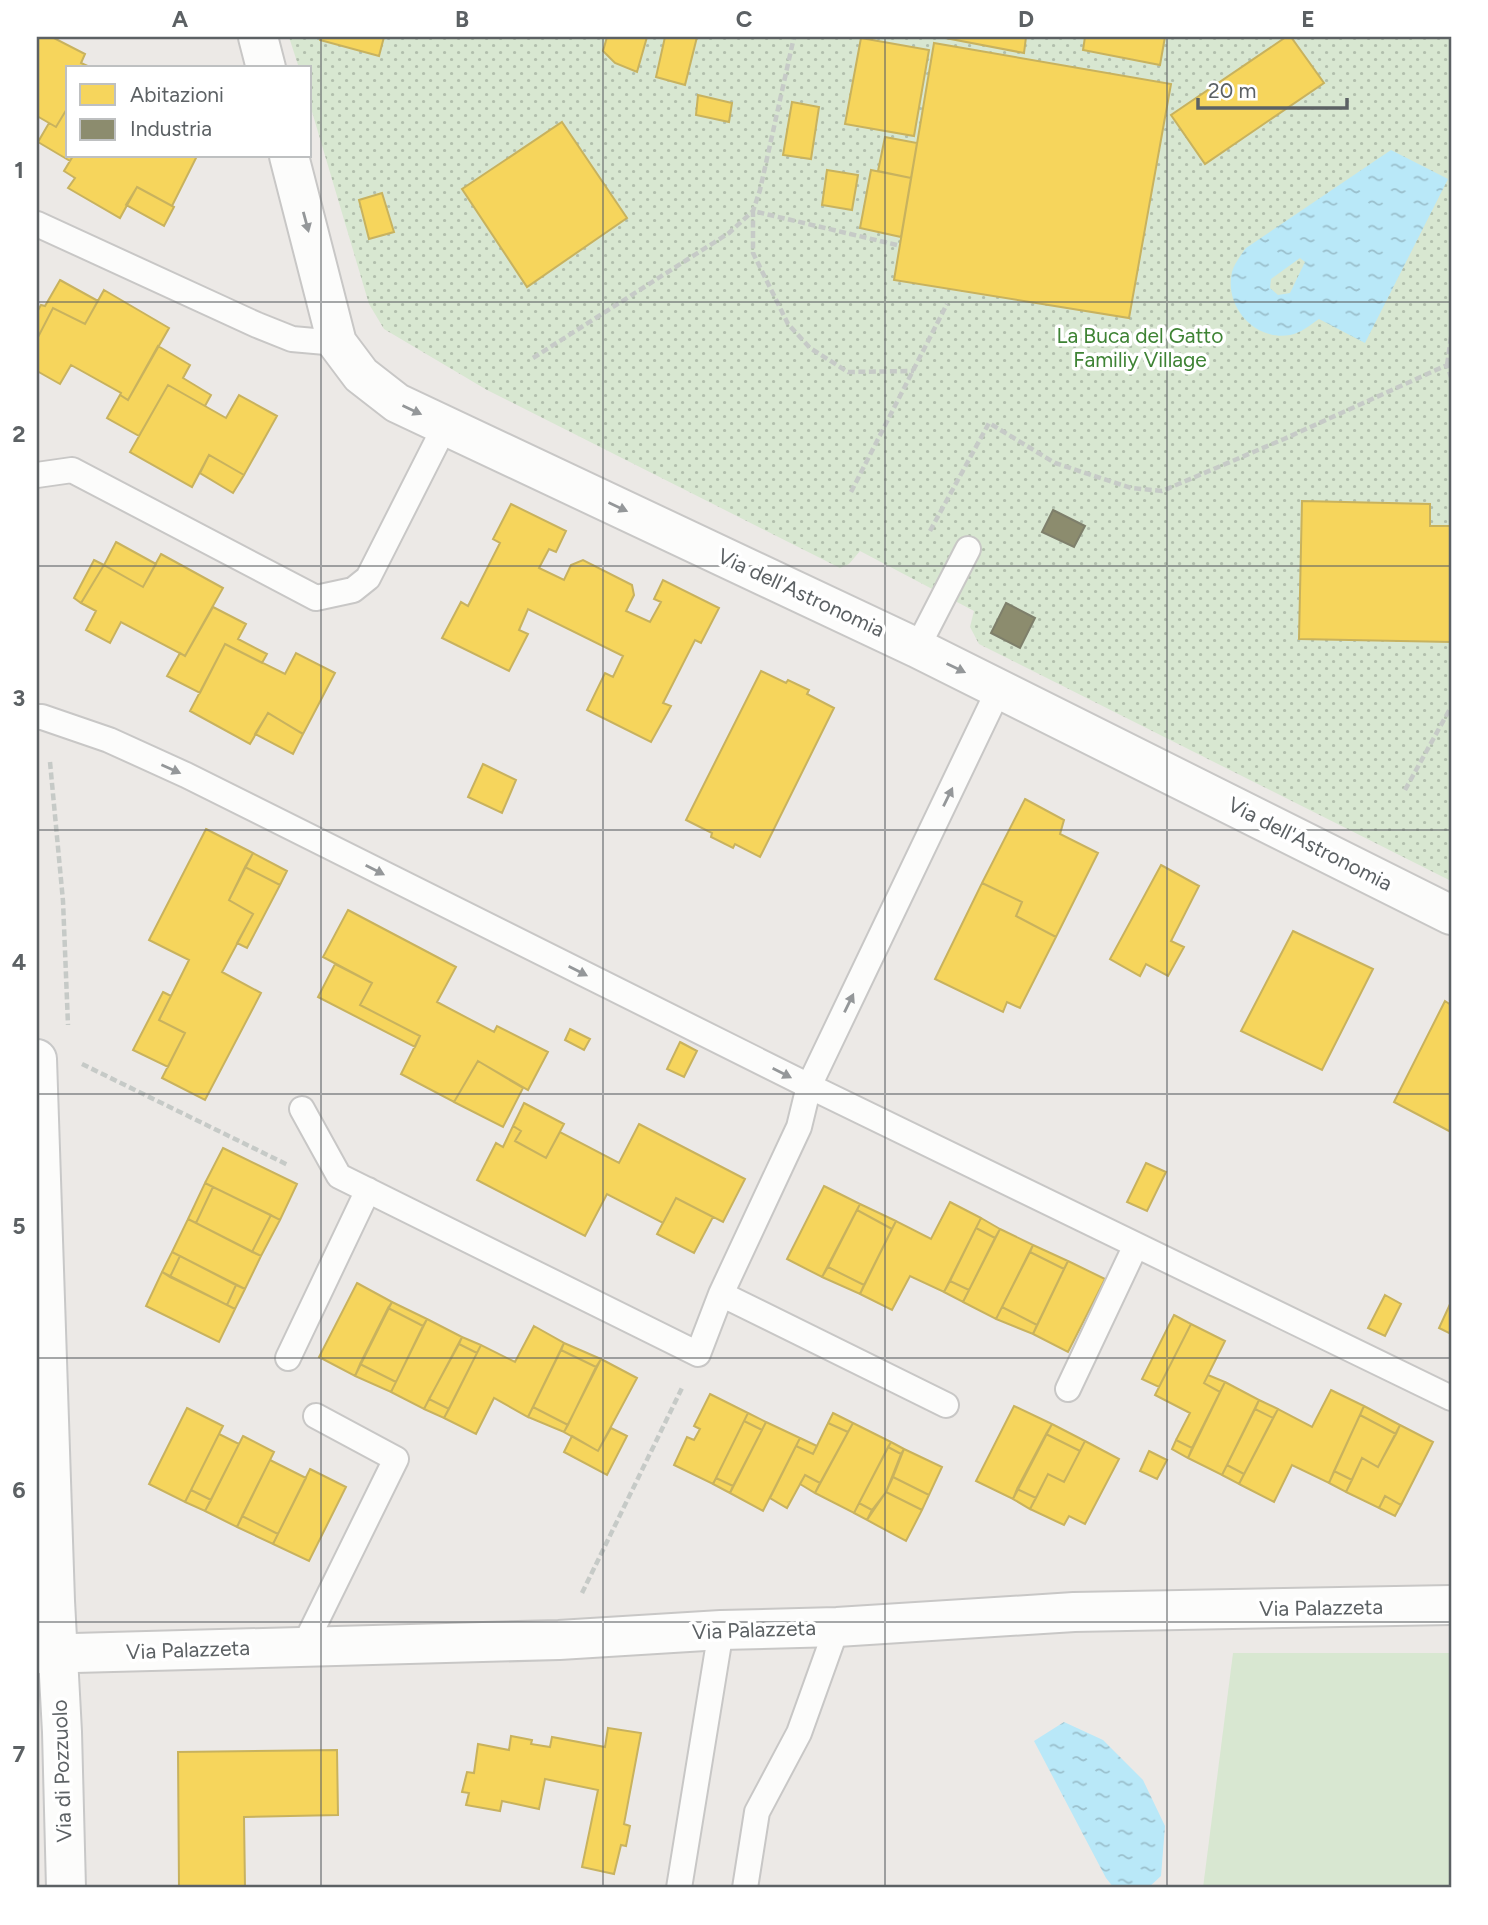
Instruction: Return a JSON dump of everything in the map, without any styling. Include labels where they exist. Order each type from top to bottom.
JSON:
[{"type":"street","points":[[258,37],[265,66]]},
{"type":"street","name":"Via dell'Astronomia","points":[[290,158],[337,343],[361,375],[397,404],[917,648],[1451,915]]},
{"type":"street","name":"Via di Pozzuolo","points":[[37,1059],[47,1654],[62,1732],[65,1888]]},
{"type":"street","name":"Via Palazzeta","points":[[47,1654],[559,1640],[721,1630],[837,1627],[1074,1612],[1451,1605]]},
{"type":"lane","points":[[37,224],[292,339],[337,343]]},
{"type":"lane","points":[[37,475],[72,470],[316,598],[353,590],[368,578],[446,426]]},
{"type":"lane","points":[[917,648],[968,549]]},
{"type":"lane","points":[[302,1110],[339,1176],[698,1354],[721,1294],[799,1127],[809,1086],[999,689]]},
{"type":"lane","points":[[37,717],[109,740],[198,782],[809,1086],[1451,1398]]},
{"type":"lane","points":[[288,1358],[368,1191]]},
{"type":"lane","points":[[1068,1389],[1136,1245]]},
{"type":"lane","points":[[721,1294],[946,1405]]},
{"type":"lane","points":[[304,1646],[396,1459],[316,1416]]},
{"type":"lane","points":[[745,1888],[757,1812],[799,1733],[837,1627]]},
{"type":"lane","points":[[679,1888],[721,1630]]},
{"type":"path","points":[[794,37],[760,190],[752,211],[753,253],[788,324],[810,348],[848,372],[914,371]]},
{"type":"path","points":[[752,211],[897,245]]},
{"type":"path","points":[[533,358],[729,233],[752,211]]},
{"type":"path","points":[[851,492],[947,304]]},
{"type":"path","points":[[1451,337],[1451,377]]},
{"type":"path","points":[[930,531],[989,423],[1055,463],[1131,488],[1162,491],[1449,364]]},
{"type":"path","points":[[1405,790],[1451,707]]},
{"type":"path","points":[[95,1070],[312,1176],[339,1176]]},
{"type":"path","points":[[587,1582],[698,1354]]},
{"type":"green space","name":"La Buca del Gatto Familiy Village","points":[[289,37],[1451,37],[1451,881],[979,644],[970,627],[974,611],[860,551],[849,564],[840,568],[487,390],[384,329],[369,304],[312,112],[312,66],[298,66]]},
{"type":"green space","points":[[1233,1653],[1451,1653],[1451,1888],[1203,1888]]},
{"type":"water","points":[[1391,150],[1448,179],[1365,343],[1319,319],[1302,331],[1290,335],[1277,335],[1254,327],[1237,308],[1231,285],[1233,269],[1246,248]],"holes":[[[1300,258],[1305,262],[1290,293],[1278,295],[1270,288],[1271,279]]]},
{"type":"water","points":[[1064,1722],[1103,1740],[1143,1780],[1165,1826],[1161,1876],[1148,1888],[1114,1888],[1106,1878],[1034,1741]]},
{"type":"building: Abitazioni","points":[[37,37],[52,37],[85,54],[81,63],[88,66],[66,66],[66,110],[56,127],[37,116]]},
{"type":"building: Abitazioni","points":[[320,37],[384,37],[379,56],[320,40]]},
{"type":"building: Abitazioni","points":[[607,37],[647,37],[637,72],[615,63],[603,51]]},
{"type":"building: Abitazioni","points":[[665,37],[697,37],[685,85],[656,77]]},
{"type":"building: Abitazioni","points":[[940,37],[1026,37],[1024,53]]},
{"type":"building: Abitazioni","points":[[1085,37],[1165,37],[1160,65],[1083,50]]},
{"type":"building: Abitazioni","points":[[1286,37],[1291,37],[1324,83],[1205,164],[1171,115]]},
{"type":"building: Abitazioni","points":[[861,38],[929,50],[914,136],[845,124]]},
{"type":"building: Abitazioni","points":[[934,43],[1171,84],[1129,318],[894,280]]},
{"type":"building: Abitazioni","points":[[698,95],[732,103],[729,122],[696,115]]},
{"type":"building: Abitazioni","points":[[792,102],[819,107],[811,159],[783,155]]},
{"type":"building: Abitazioni","points":[[66,110],[66,158],[72,158],[70,161],[38,142],[49,123],[56,127]]},
{"type":"building: Abitazioni","points":[[562,122],[627,218],[527,287],[462,189]]},
{"type":"building: Abitazioni","points":[[885,137],[917,143],[911,178],[878,171]]},
{"type":"building: Abitazioni","points":[[72,158],[196,158],[172,206],[137,187],[120,218],[68,188],[75,178],[64,171]]},
{"type":"building: Abitazioni","points":[[827,170],[858,175],[852,210],[822,205]]},
{"type":"building: Abitazioni","points":[[871,170],[911,178],[901,237],[860,228]]},
{"type":"building: Abitazioni","points":[[137,187],[174,207],[164,226],[126,205]]},
{"type":"building: Abitazioni","points":[[382,193],[394,232],[369,239],[359,200]]},
{"type":"building: Abitazioni","points":[[60,280],[98,301],[85,324],[53,308],[37,339],[37,312],[41,305],[45,306]]},
{"type":"building: Abitazioni","points":[[104,290],[169,328],[128,400],[120,395],[121,393],[71,365],[60,384],[37,371],[37,339],[53,308],[85,324]]},
{"type":"building: Abitazioni","points":[[158,346],[190,365],[183,378],[211,395],[205,406],[168,385],[139,436],[107,418],[120,395],[128,400]]},
{"type":"building: Abitazioni","points":[[168,385],[226,418],[239,395],[277,416],[244,475],[209,455],[192,487],[130,452]]},
{"type":"building: Abitazioni","points":[[209,455],[244,475],[233,493],[200,473]]},
{"type":"building: Abitazioni","points":[[1302,501],[1430,504],[1430,526],[1451,526],[1451,642],[1299,639]]},
{"type":"building: Abitazioni","points":[[511,504],[566,531],[556,552],[549,549],[539,568],[564,580],[571,565],[583,560],[632,585],[634,595],[626,611],[650,622],[661,602],[654,599],[663,580],[719,608],[701,643],[695,640],[663,703],[671,706],[651,742],[587,710],[605,673],[613,677],[623,656],[528,609],[519,630],[528,634],[509,671],[442,638],[461,602],[468,606],[500,543],[493,539]]},
{"type":"building: Abitazioni","points":[[116,542],[156,564],[143,587],[104,565]]},
{"type":"building: Abitazioni","points":[[161,554],[223,588],[185,656],[121,622],[110,643],[86,630],[96,611],[81,603],[104,565],[143,587]]},
{"type":"building: Abitazioni","points":[[94,560],[104,565],[81,603],[74,598]]},
{"type":"building: Abitazioni","points":[[213,607],[246,624],[238,639],[267,654],[262,663],[225,644],[200,693],[167,676],[180,653],[185,656]]},
{"type":"building: Abitazioni","points":[[225,644],[285,674],[296,653],[335,673],[303,734],[268,713],[250,744],[190,711]]},
{"type":"building: Abitazioni","points":[[761,671],[809,690],[807,694],[834,708],[760,857],[735,844],[733,848],[711,837],[712,833],[686,820]]},
{"type":"building: Abitazioni","points":[[268,713],[303,734],[293,754],[255,734]]},
{"type":"building: Abitazioni","points":[[483,764],[516,780],[502,813],[468,797]]},
{"type":"building: Abitazioni","points":[[1025,799],[1064,820],[1060,834],[1098,853],[1056,937],[1016,916],[1022,902],[982,883]]},
{"type":"building: Abitazioni","points":[[206,829],[253,853],[229,900],[253,914],[222,972],[261,993],[205,1100],[162,1078],[185,1033],[159,1020],[189,960],[149,940]]},
{"type":"building: Abitazioni","points":[[253,853],[287,871],[280,885],[245,867]]},
{"type":"building: Abitazioni","points":[[1161,865],[1199,886],[1171,941],[1184,947],[1168,976],[1146,964],[1140,976],[1110,959]]},
{"type":"building: Abitazioni","points":[[245,867],[280,885],[247,948],[237,943],[253,914],[229,900]]},
{"type":"building: Abitazioni","points":[[982,883],[1022,902],[1016,916],[1056,937],[1020,1008],[1007,1002],[1003,1012],[935,979]]},
{"type":"building: Abitazioni","points":[[348,910],[456,967],[437,1002],[494,1032],[497,1026],[548,1052],[528,1090],[478,1061],[454,1102],[401,1074],[420,1036],[360,1005],[372,983],[323,957]]},
{"type":"building: Abitazioni","points":[[1293,931],[1373,969],[1322,1070],[1241,1031]]},
{"type":"building: Abitazioni","points":[[335,964],[372,983],[360,1005],[420,1036],[415,1047],[318,997]]},
{"type":"building: Abitazioni","points":[[163,992],[171,996],[159,1020],[185,1033],[168,1067],[133,1050]]},
{"type":"building: Abitazioni","points":[[1445,1001],[1451,1005],[1451,1132],[1394,1102]]},
{"type":"building: Abitazioni","points":[[570,1029],[590,1039],[584,1050],[565,1040]]},
{"type":"building: Abitazioni","points":[[680,1042],[697,1051],[684,1077],[667,1069]]},
{"type":"building: Abitazioni","points":[[478,1061],[523,1088],[503,1127],[454,1102]]},
{"type":"building: Abitazioni","points":[[524,1103],[564,1124],[546,1158],[515,1141],[521,1131],[513,1126]]},
{"type":"building: Abitazioni","points":[[639,1124],[745,1179],[723,1222],[676,1198],[663,1223],[607,1194],[585,1236],[477,1180],[496,1143],[503,1147],[513,1126],[521,1131],[515,1141],[546,1158],[560,1132],[619,1163]]},
{"type":"building: Abitazioni","points":[[223,1148],[297,1184],[280,1220],[205,1183]]},
{"type":"building: Abitazioni","points":[[1146,1163],[1166,1172],[1147,1211],[1127,1202]]},
{"type":"building: Abitazioni","points":[[205,1183],[213,1187],[196,1223],[188,1219]]},
{"type":"building: Abitazioni","points":[[824,1186],[860,1204],[822,1277],[787,1259]]},
{"type":"building: Abitazioni","points":[[213,1187],[271,1215],[252,1252],[196,1223]]},
{"type":"building: Abitazioni","points":[[676,1198],[713,1217],[694,1253],[657,1234]]},
{"type":"building: Abitazioni","points":[[950,1202],[981,1218],[944,1292],[910,1276],[892,1310],[860,1294],[896,1221],[931,1239]]},
{"type":"building: Abitazioni","points":[[860,1204],[896,1221],[892,1229],[857,1210]]},
{"type":"building: Abitazioni","points":[[857,1210],[892,1229],[864,1285],[828,1267]]},
{"type":"building: Abitazioni","points":[[271,1215],[280,1220],[261,1256],[252,1252]]},
{"type":"building: Abitazioni","points":[[981,1218],[1000,1229],[995,1238],[976,1228]]},
{"type":"building: Abitazioni","points":[[188,1219],[261,1256],[245,1289],[172,1252]]},
{"type":"building: Abitazioni","points":[[976,1228],[995,1238],[969,1290],[950,1281]]},
{"type":"building: Abitazioni","points":[[1000,1229],[1033,1245],[996,1319],[963,1302]]},
{"type":"building: Abitazioni","points":[[1033,1245],[1068,1261],[1064,1269],[1030,1252]]},
{"type":"building: Abitazioni","points":[[172,1252],[180,1256],[170,1277],[162,1272]]},
{"type":"building: Abitazioni","points":[[1030,1252],[1064,1269],[1037,1325],[1002,1307]]},
{"type":"building: Abitazioni","points":[[180,1256],[236,1285],[227,1305],[170,1277]]},
{"type":"building: Abitazioni","points":[[1068,1261],[1105,1279],[1068,1352],[1033,1334]]},
{"type":"building: Abitazioni","points":[[828,1267],[864,1285],[860,1294],[822,1277]]},
{"type":"building: Abitazioni","points":[[162,1272],[235,1309],[219,1342],[146,1306]]},
{"type":"building: Abitazioni","points":[[950,1281],[969,1290],[963,1302],[944,1292]]},
{"type":"building: Abitazioni","points":[[357,1283],[392,1302],[355,1376],[319,1357]]},
{"type":"building: Abitazioni","points":[[236,1285],[245,1289],[235,1309],[227,1305]]},
{"type":"building: Abitazioni","points":[[1385,1295],[1401,1304],[1385,1336],[1368,1328]]},
{"type":"building: Abitazioni","points":[[392,1302],[427,1319],[423,1326],[388,1308]]},
{"type":"building: Abitazioni","points":[[1451,1302],[1451,1334],[1439,1328]]},
{"type":"building: Abitazioni","points":[[1002,1307],[1037,1325],[1033,1334],[996,1319]]},
{"type":"building: Abitazioni","points":[[388,1308],[423,1326],[396,1382],[360,1364]]},
{"type":"building: Abitazioni","points":[[1174,1315],[1191,1324],[1159,1387],[1142,1379]]},
{"type":"building: Abitazioni","points":[[427,1319],[462,1337],[424,1409],[391,1392]]},
{"type":"building: Abitazioni","points":[[1191,1324],[1225,1341],[1204,1383],[1220,1392],[1192,1448],[1176,1440],[1190,1413],[1155,1395]]},
{"type":"building: Abitazioni","points":[[534,1326],[564,1343],[528,1417],[494,1398],[476,1434],[444,1418],[481,1345],[515,1362]]},
{"type":"building: Abitazioni","points":[[462,1337],[481,1345],[477,1353],[459,1344]]},
{"type":"building: Abitazioni","points":[[564,1343],[601,1359],[596,1367],[561,1350]]},
{"type":"building: Abitazioni","points":[[459,1344],[477,1353],[449,1409],[429,1399]]},
{"type":"building: Abitazioni","points":[[561,1350],[596,1367],[568,1425],[533,1407]]},
{"type":"building: Abitazioni","points":[[601,1359],[637,1378],[598,1451],[564,1432]]},
{"type":"building: Abitazioni","points":[[360,1364],[396,1382],[391,1392],[355,1376]]},
{"type":"building: Abitazioni","points":[[1208,1375],[1225,1382],[1220,1392],[1204,1383]]},
{"type":"building: Abitazioni","points":[[1225,1382],[1259,1400],[1222,1475],[1188,1458]]},
{"type":"building: Abitazioni","points":[[1331,1390],[1364,1406],[1329,1483],[1292,1465],[1274,1502],[1239,1484],[1278,1409],[1312,1427]]},
{"type":"building: Abitazioni","points":[[710,1394],[748,1413],[713,1484],[674,1465],[687,1437],[694,1440],[700,1429],[694,1426]]},
{"type":"building: Abitazioni","points":[[429,1399],[449,1409],[444,1418],[424,1409]]},
{"type":"building: Abitazioni","points":[[1259,1400],[1278,1409],[1273,1418],[1255,1409]]},
{"type":"building: Abitazioni","points":[[1014,1406],[1052,1424],[1013,1499],[976,1481]]},
{"type":"building: Abitazioni","points":[[1364,1406],[1400,1425],[1396,1434],[1360,1415]]},
{"type":"building: Abitazioni","points":[[533,1407],[568,1425],[564,1432],[528,1417]]},
{"type":"building: Abitazioni","points":[[187,1408],[223,1426],[185,1502],[149,1484]]},
{"type":"building: Abitazioni","points":[[1255,1409],[1273,1418],[1244,1474],[1227,1465]]},
{"type":"building: Abitazioni","points":[[748,1413],[766,1422],[762,1430],[744,1421]]},
{"type":"building: Abitazioni","points":[[833,1413],[853,1423],[848,1432],[828,1423]]},
{"type":"building: Abitazioni","points":[[1360,1415],[1396,1434],[1378,1467],[1362,1458],[1352,1480],[1334,1471]]},
{"type":"building: Abitazioni","points":[[744,1421],[762,1430],[733,1486],[716,1478]]},
{"type":"building: Abitazioni","points":[[766,1422],[800,1438],[763,1511],[730,1493]]},
{"type":"building: Abitazioni","points":[[828,1423],[848,1432],[820,1483],[805,1475],[787,1508],[770,1498],[796,1446],[813,1454]]},
{"type":"building: Abitazioni","points":[[853,1423],[891,1442],[854,1513],[815,1493]]},
{"type":"building: Abitazioni","points":[[1052,1424],[1085,1441],[1080,1451],[1046,1434]]},
{"type":"building: Abitazioni","points":[[1400,1425],[1433,1442],[1401,1505],[1385,1496],[1379,1508],[1346,1492],[1362,1458],[1378,1467]]},
{"type":"building: Abitazioni","points":[[611,1428],[627,1436],[607,1475],[564,1452],[572,1436],[598,1451]]},
{"type":"building: Abitazioni","points":[[219,1434],[239,1444],[211,1500],[191,1490]]},
{"type":"building: Abitazioni","points":[[1046,1434],[1080,1451],[1064,1482],[1048,1474],[1036,1498],[1017,1489]]},
{"type":"building: Abitazioni","points":[[243,1436],[274,1452],[237,1527],[205,1511]]},
{"type":"building: Abitazioni","points":[[800,1438],[817,1446],[813,1454],[796,1446]]},
{"type":"building: Abitazioni","points":[[1176,1440],[1192,1448],[1188,1458],[1172,1449]]},
{"type":"building: Abitazioni","points":[[1085,1441],[1119,1459],[1085,1524],[1069,1516],[1064,1525],[1030,1509],[1048,1474],[1064,1482]]},
{"type":"building: Abitazioni","points":[[891,1442],[904,1449],[901,1454],[888,1447]]},
{"type":"building: Abitazioni","points":[[888,1447],[901,1454],[886,1492],[872,1510],[859,1503]]},
{"type":"building: Abitazioni","points":[[904,1449],[942,1467],[929,1495],[893,1477]]},
{"type":"building: Abitazioni","points":[[1149,1451],[1167,1460],[1157,1479],[1140,1471]]},
{"type":"building: Abitazioni","points":[[270,1460],[306,1478],[278,1534],[242,1516]]},
{"type":"building: Abitazioni","points":[[1227,1465],[1244,1474],[1239,1484],[1222,1475]]},
{"type":"building: Abitazioni","points":[[310,1469],[346,1487],[309,1561],[273,1544]]},
{"type":"building: Abitazioni","points":[[1334,1471],[1352,1480],[1346,1492],[1329,1483]]},
{"type":"building: Abitazioni","points":[[805,1475],[820,1483],[815,1493],[800,1484]]},
{"type":"building: Abitazioni","points":[[893,1477],[929,1495],[922,1510],[886,1492]]},
{"type":"building: Abitazioni","points":[[716,1478],[733,1486],[730,1493],[713,1484]]},
{"type":"building: Abitazioni","points":[[1017,1489],[1036,1498],[1030,1509],[1013,1499]]},
{"type":"building: Abitazioni","points":[[191,1490],[211,1500],[205,1511],[185,1502]]},
{"type":"building: Abitazioni","points":[[886,1492],[922,1510],[906,1541],[867,1520]]},
{"type":"building: Abitazioni","points":[[1385,1496],[1401,1505],[1395,1516],[1379,1508]]},
{"type":"building: Abitazioni","points":[[859,1503],[872,1510],[867,1520],[854,1513]]},
{"type":"building: Abitazioni","points":[[242,1516],[278,1534],[273,1544],[237,1527]]},
{"type":"building: Abitazioni","points":[[608,1728],[641,1733],[624,1824],[630,1826],[626,1846],[621,1845],[614,1874],[582,1867],[598,1790],[545,1779],[539,1809],[502,1801],[500,1811],[466,1805],[469,1793],[462,1792],[467,1772],[474,1773],[478,1744],[509,1750],[511,1736],[532,1740],[531,1744],[550,1747],[552,1737],[605,1747]]},
{"type":"building: Abitazioni","points":[[337,1750],[338,1815],[244,1817],[245,1888],[179,1888],[178,1752]]},
{"type":"building: Industria","points":[[1053,510],[1085,526],[1074,547],[1042,532]]},
{"type":"building: Industria","points":[[1006,603],[1035,618],[1020,648],[991,633]]}]
